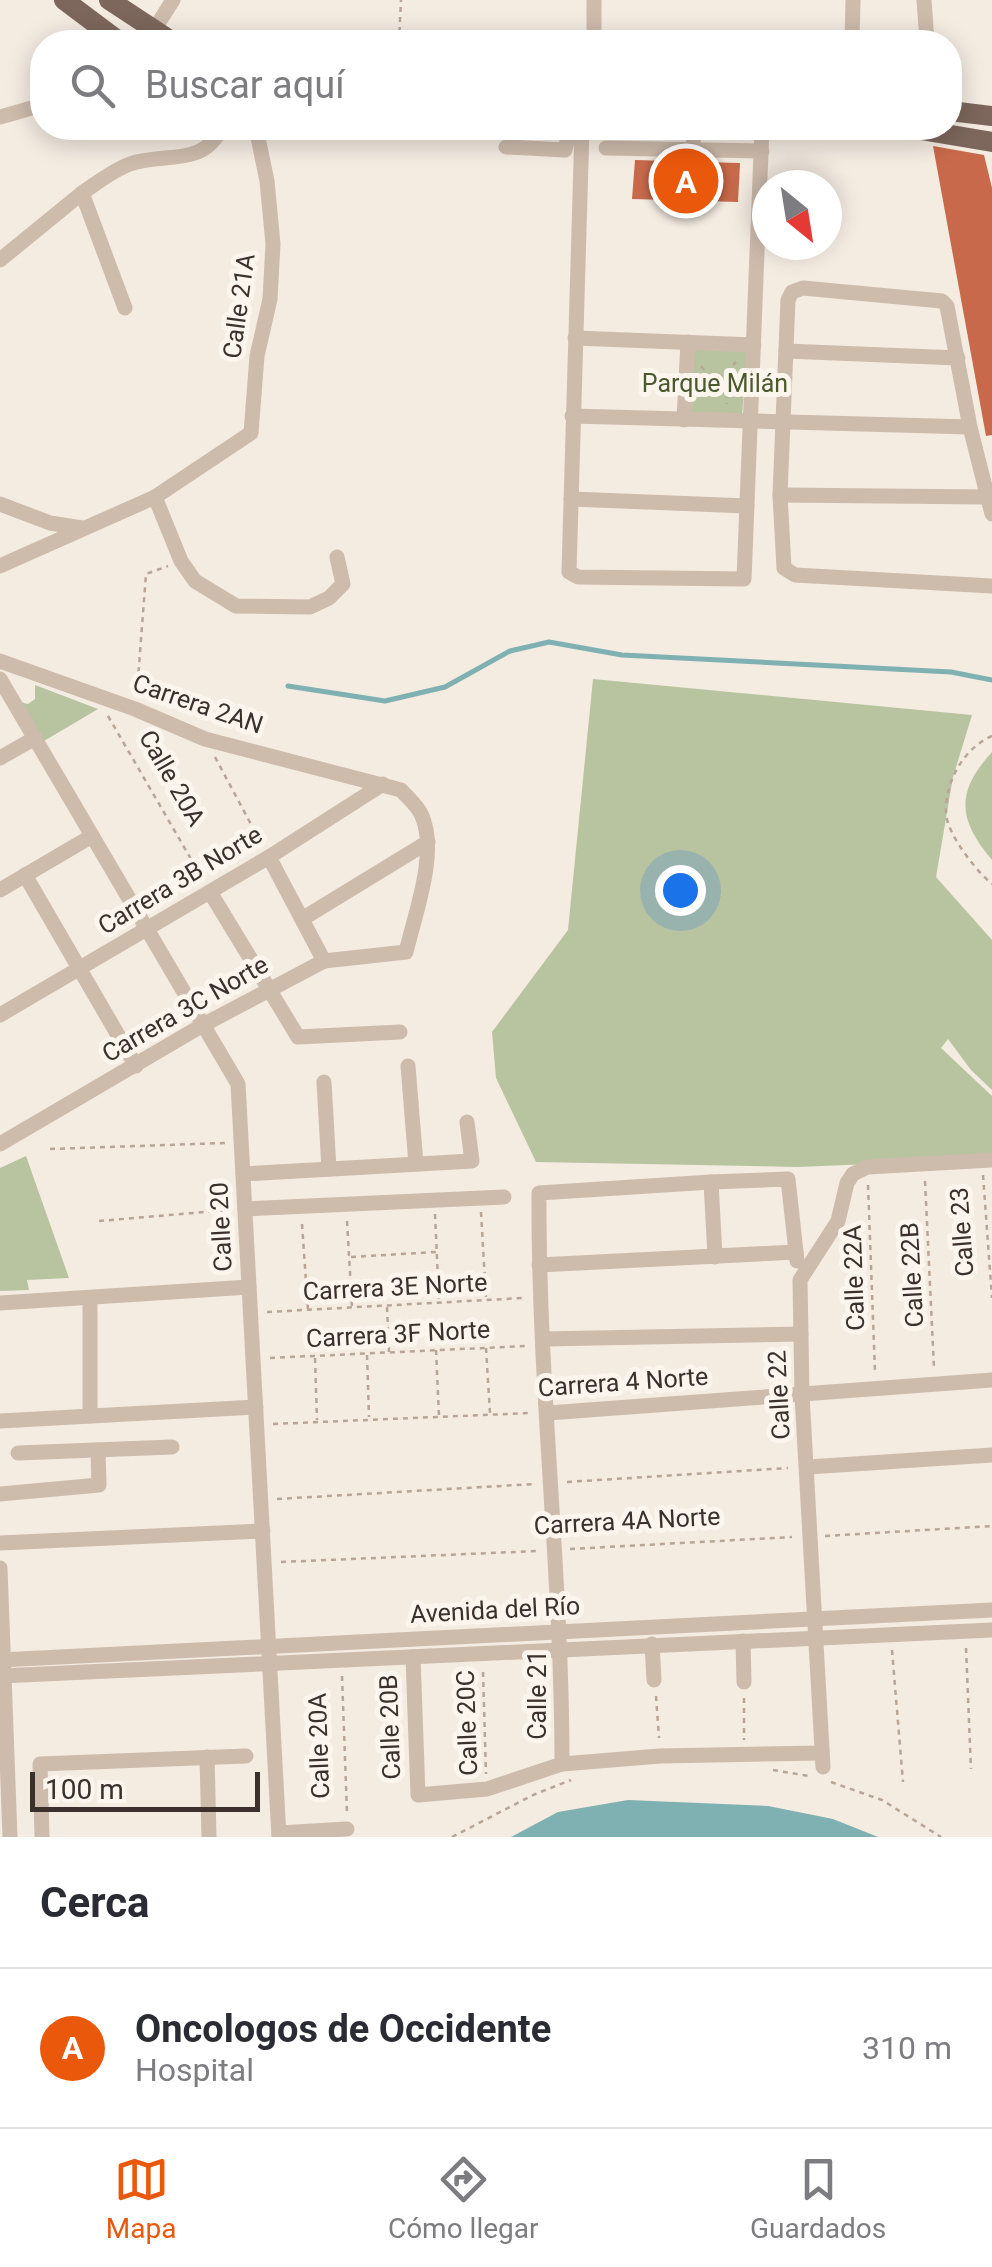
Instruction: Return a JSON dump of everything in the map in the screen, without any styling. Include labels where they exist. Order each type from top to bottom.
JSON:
[{"type":"main road","points":[[64,0],[104,30]]},
{"type":"main road","points":[[108,0],[154,30]]},
{"type":"main road","points":[[962,112],[992,116]]},
{"type":"main road","points":[[962,137],[992,142]]},
{"type":"street","points":[[154,30],[173,0]]},
{"type":"street","points":[[594,0],[594,30]]},
{"type":"street","points":[[852,0],[852,30]]},
{"type":"street","points":[[924,0],[927,30]]},
{"type":"street","points":[[0,118],[30,109]]},
{"type":"street","points":[[0,260],[82,193],[125,165],[152,158],[192,156],[216,140]]},
{"type":"street","name":"Calle 21A","points":[[155,497],[251,433],[256,356],[270,299],[273,244],[258,140]]},
{"type":"street","points":[[506,147],[565,150],[567,140]]},
{"type":"street","points":[[582,140],[569,572],[578,577],[744,579],[762,140]]},
{"type":"street","points":[[694,140],[694,150]]},
{"type":"street","points":[[606,148],[762,151]]},
{"type":"street","points":[[82,193],[126,308]]},
{"type":"street","points":[[992,514],[970,427],[947,306],[942,301],[803,288],[792,292],[788,300],[780,495],[784,568],[795,575],[992,586]]},
{"type":"street","points":[[575,338],[754,345]]},
{"type":"street","points":[[684,420],[688,342]]},
{"type":"street","points":[[786,351],[958,358]]},
{"type":"street","points":[[572,416],[970,427]]},
{"type":"street","points":[[780,495],[988,497]]},
{"type":"street","points":[[0,566],[155,497],[182,561],[195,581],[236,606],[310,607],[330,598],[342,584],[338,557]]},
{"type":"street","points":[[571,499],[747,506]]},
{"type":"street","points":[[0,504],[50,522],[88,528]]},
{"type":"street","name":"Carrera 2AN","points":[[0,661],[205,738],[383,784]]},
{"type":"street","name":"Calle 20","points":[[0,679],[238,1084],[279,1835]]},
{"type":"street","points":[[0,758],[35,738]]},
{"type":"street","points":[[302,919],[428,842],[421,812],[401,790],[383,784]]},
{"type":"street","name":"Carrera 3B Norte","points":[[0,1015],[269,857],[383,784]]},
{"type":"street","points":[[0,890],[92,836]]},
{"type":"street","name":"Carrera 3C Norte","points":[[0,1144],[203,1025],[324,961],[406,952],[423,883],[428,842]]},
{"type":"street","points":[[269,857],[324,961]]},
{"type":"street","points":[[25,875],[136,1066]]},
{"type":"street","points":[[210,892],[298,1037],[400,1032]]},
{"type":"street","points":[[408,1066],[416,1164]]},
{"type":"street","points":[[324,1082],[330,1169]]},
{"type":"street","points":[[243,1174],[472,1161],[467,1122]]},
{"type":"street","points":[[800,1280],[838,1220],[853,1174],[867,1168],[987,1160]]},
{"type":"street","name":"Calle 22","points":[[711,1182],[788,1179],[800,1280],[821,1770]]},
{"type":"street","points":[[711,1182],[715,1257]]},
{"type":"street","name":"Calle 21","points":[[562,1764],[562,1650],[539,1265],[539,1193],[711,1182]]},
{"type":"street","points":[[245,1209],[504,1197]]},
{"type":"street","points":[[539,1265],[796,1252]]},
{"type":"street","points":[[0,1303],[249,1287]]},
{"type":"street","points":[[90,1298],[90,1416]]},
{"type":"street","points":[[544,1342],[802,1334]]},
{"type":"street","name":"Carrera 4 Norte","points":[[548,1413],[992,1380]]},
{"type":"street","points":[[0,1420],[256,1407]]},
{"type":"street","points":[[18,1454],[172,1447]]},
{"type":"street","points":[[0,1494],[100,1485],[98,1450]]},
{"type":"street","points":[[808,1467],[992,1455]]},
{"type":"street","points":[[0,1543],[262,1531]]},
{"type":"street","points":[[0,1568],[3,1735],[10,1837]]},
{"type":"street","name":"Avenida del Río","points":[[2,1668],[269,1654],[561,1632],[992,1610]]},
{"type":"street","name":"Avenida del Río","points":[[269,1654],[341,1660],[992,1630]]},
{"type":"street","points":[[743,1641],[744,1682]]},
{"type":"street","points":[[652,1644],[654,1680]]},
{"type":"street","name":"Calle 20B","points":[[413,1657],[418,1796],[487,1789]]},
{"type":"street","points":[[487,1789],[562,1764],[660,1756],[744,1754],[821,1770]]},
{"type":"street","points":[[42,1837],[40,1764],[246,1756]]},
{"type":"street","points":[[208,1757],[209,1837]]},
{"type":"street","points":[[9,1797],[41,1795]]},
{"type":"street","points":[[279,1835],[347,1830]]},
{"type":"path","points":[[399,30],[400,0]]},
{"type":"path","points":[[726,416],[728,395],[712,382],[738,360]]},
{"type":"path","points":[[136,709],[146,574],[182,561]]},
{"type":"path","name":"Calle 20A","points":[[97,696],[210,892]]},
{"type":"path","points":[[992,736],[974,744],[953,777],[946,815],[974,868],[992,884]]},
{"type":"path","points":[[205,738],[269,857]]},
{"type":"path","points":[[50,1149],[241,1142]]},
{"type":"path","name":"Calle 23","points":[[987,1160],[992,1298]]},
{"type":"path","name":"Calle 22B","points":[[924,1164],[935,1384]]},
{"type":"path","name":"Calle 22A","points":[[867,1168],[876,1388]]},
{"type":"path","points":[[480,1199],[486,1300]]},
{"type":"path","points":[[434,1200],[439,1302]]},
{"type":"path","points":[[346,1204],[352,1307]]},
{"type":"path","points":[[300,1207],[308,1310]]},
{"type":"path","points":[[99,1221],[245,1209]]},
{"type":"path","points":[[349,1258],[436,1252]]},
{"type":"path","name":"Carrera 3E Norte","points":[[250,1313],[541,1297]]},
{"type":"path","points":[[387,1305],[390,1352]]},
{"type":"path","name":"Carrera 3F Norte","points":[[253,1358],[544,1342]]},
{"type":"path","points":[[486,1348],[490,1415]]},
{"type":"path","points":[[436,1350],[439,1417]]},
{"type":"path","points":[[367,1353],[369,1419]]},
{"type":"path","points":[[314,1356],[317,1421]]},
{"type":"path","name":"Carrera 4 Norte","points":[[257,1425],[548,1413]]},
{"type":"path","name":"Carrera 4A Norte","points":[[264,1562],[992,1526]]},
{"type":"path","points":[[965,1631],[971,1769]]},
{"type":"path","points":[[891,1634],[903,1782]]},
{"type":"path","name":"Calle 20C","points":[[482,1655],[487,1789]]},
{"type":"path","name":"Calle 20A","points":[[341,1660],[347,1830]]},
{"type":"path","points":[[654,1680],[660,1756]]},
{"type":"path","points":[[744,1682],[744,1754]]},
{"type":"path","points":[[762,1768],[821,1770],[882,1800],[941,1837]]},
{"type":"path","points":[[452,1837],[533,1795],[584,1778]]},
{"type":"green space","name":"Parque Milán","points":[[688,347],[747,351],[742,416],[684,415]]},
{"type":"green space","points":[[593,679],[972,715],[953,777],[936,877],[992,940],[992,1090],[948,1039],[941,1048],[992,1096],[992,1159],[798,1167],[536,1162],[496,1078],[492,1032],[568,930]]},
{"type":"green space","points":[[35,685],[98,709],[44,741],[20,702],[28,704],[35,699]]},
{"type":"green space","points":[[992,752],[992,860],[972,831],[965,805],[972,780]]},
{"type":"green space","points":[[26,1156],[69,1278],[27,1280],[29,1290],[0,1291],[0,1168]]},
{"type":"water","points":[[628,1800],[768,1806],[833,1819],[878,1837],[511,1837],[558,1812]]},
{"type":"building","points":[[933,146],[984,155],[992,188],[992,435],[986,436]]},
{"type":"building","points":[[635,160],[740,163],[738,202],[632,199]]},
{"type":"waterway","points":[[288,686],[385,701],[445,687],[510,651],[549,642],[622,655],[951,672],[992,680]]},
{"type":"place","name":"Oncologos de Occidente","points":[[686,181]]}]
